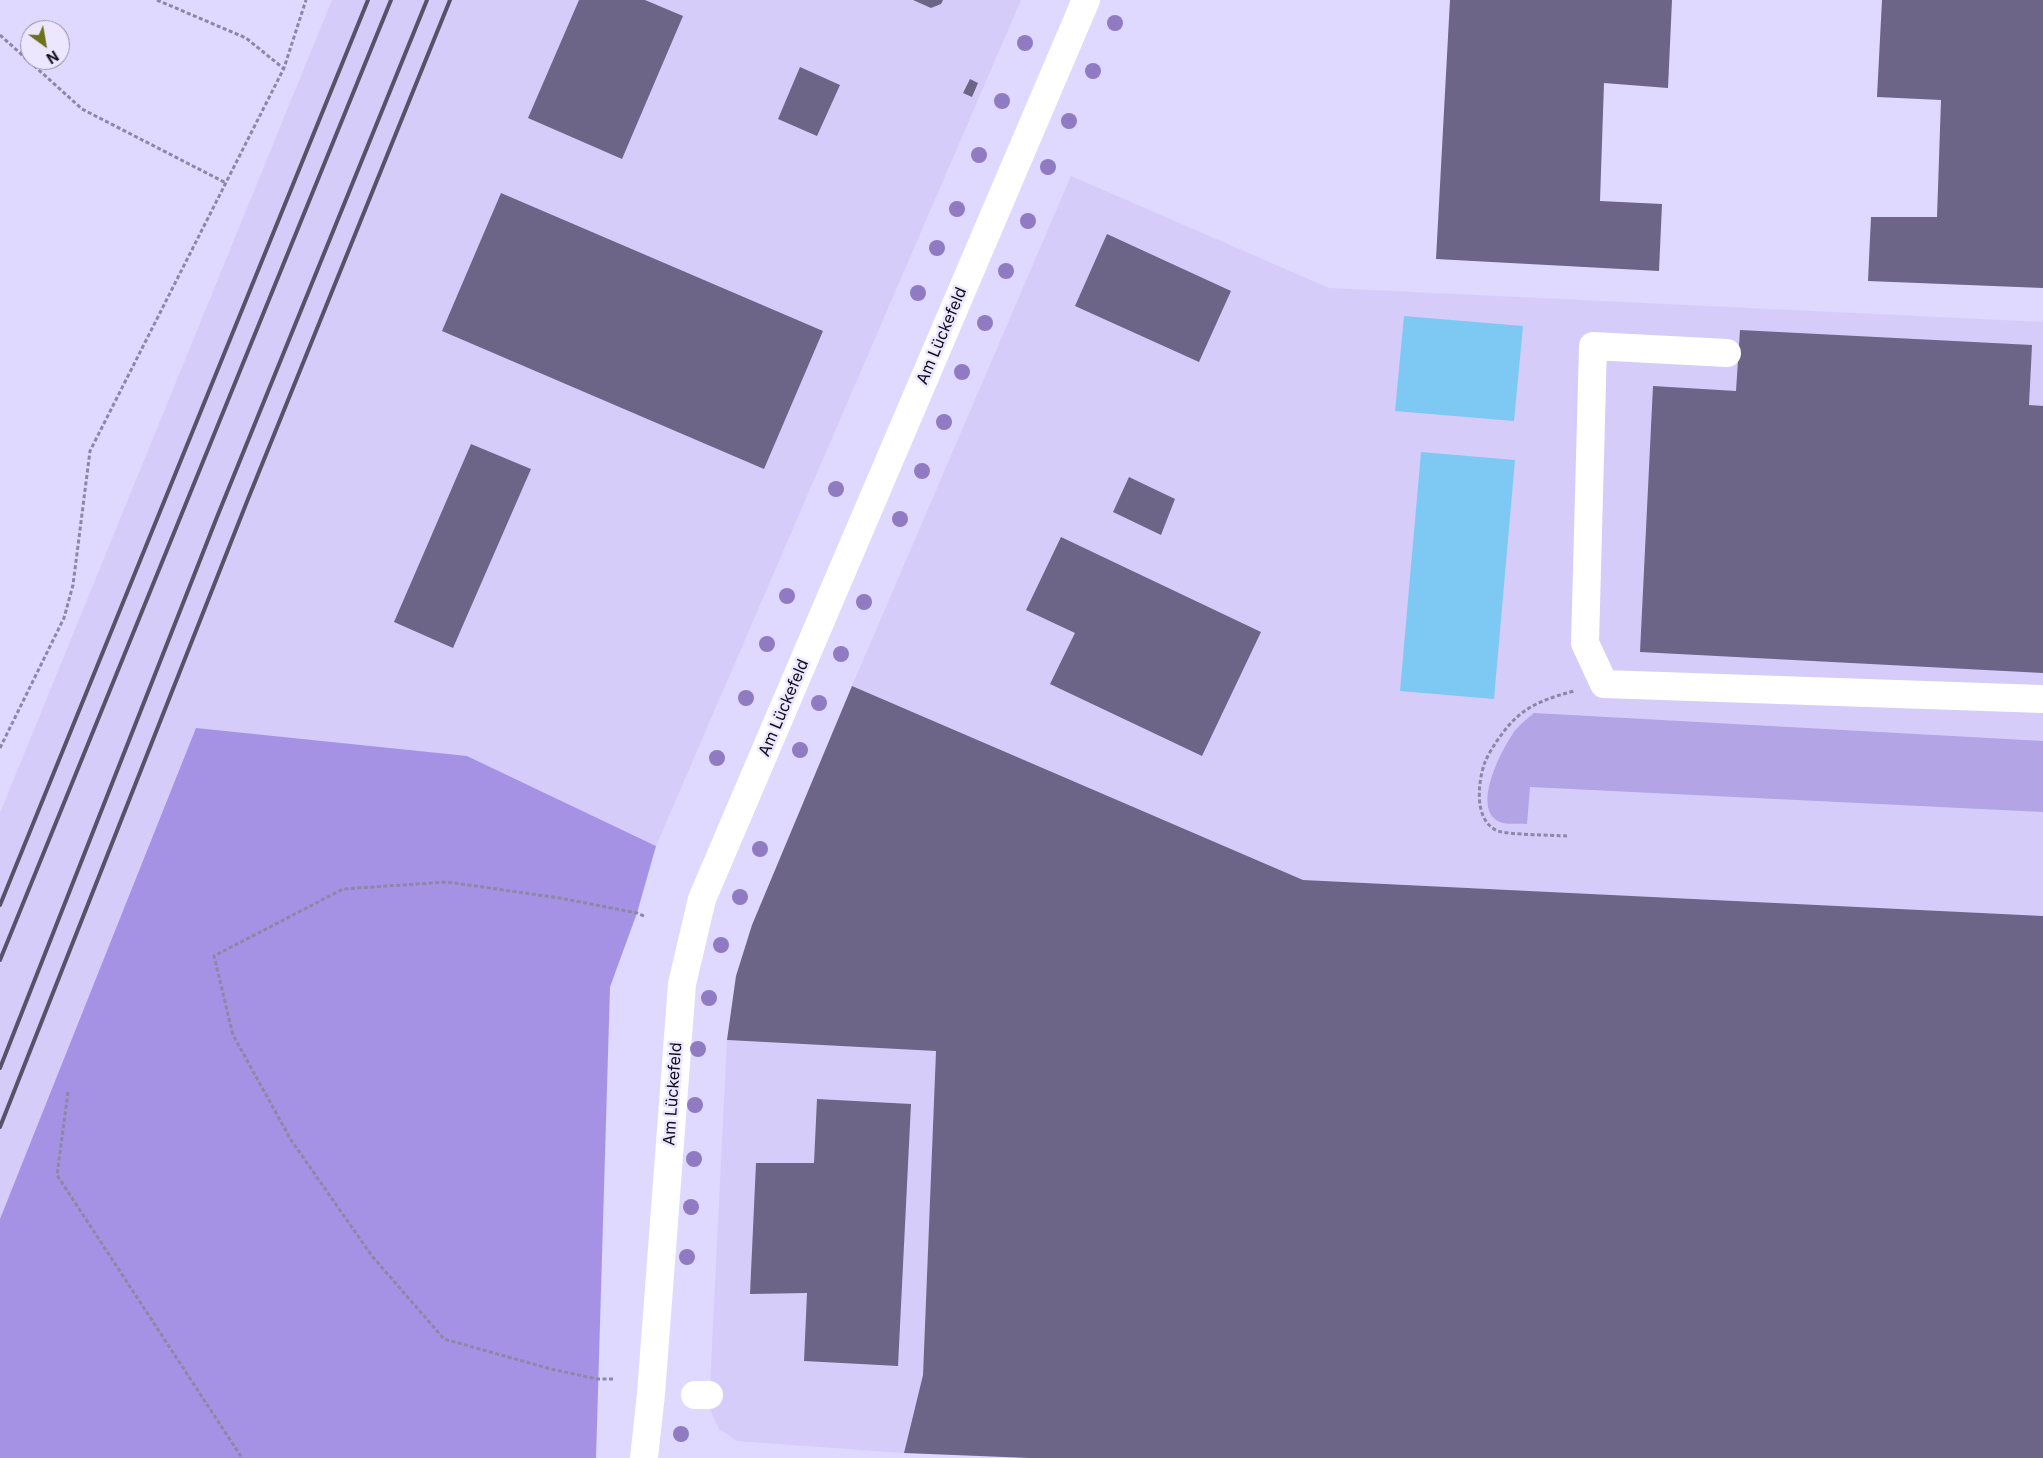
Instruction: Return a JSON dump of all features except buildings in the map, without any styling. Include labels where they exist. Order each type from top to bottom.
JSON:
[{"type":"street","name":"Am Lückefeld","points":[[644,1458],[651,1394],[682,984],[702,899],[1086,0]]},
{"type":"street","points":[[1727,353],[1593,346],[1585,643],[1604,684],[2043,699]]},
{"type":"path","points":[[157,0],[246,38],[284,68]]},
{"type":"path","points":[[0,748],[66,610],[73,585],[90,451],[284,68],[306,0]]},
{"type":"path","points":[[0,35],[82,109],[226,183]]},
{"type":"path","points":[[1567,836],[1498,831],[1488,824],[1482,812],[1479,797],[1481,778],[1486,760],[1514,719],[1534,704],[1604,684]]},
{"type":"path","points":[[613,1379],[597,1379],[551,1369],[444,1339],[372,1256],[291,1140],[233,1035],[214,956],[343,889],[447,882],[560,898],[637,913],[646,917]]},
{"type":"path","points":[[68,1092],[57,1175],[242,1458]]},
{"type":"shaded area","points":[[332,0],[1021,0],[656,846],[467,756],[0,1219],[0,813]]},
{"type":"shaded area","points":[[1071,176],[1329,288],[2043,322],[2043,916],[1303,880],[852,686]]},
{"type":"shaded area","points":[[1534,713],[2043,741],[2043,812],[1530,787],[1527,824],[1503,823],[1491,815],[1488,805],[1491,779],[1496,765],[1514,732]]},
{"type":"shaded area","points":[[196,728],[467,756],[656,846],[637,913],[610,987],[596,1458],[0,1458],[0,1219]]},
{"type":"shaded area","points":[[727,1040],[936,1051],[923,1375],[904,1453],[737,1441],[719,1429],[709,1407]]},
{"type":"water","points":[[1404,316],[1523,326],[1514,421],[1395,411]]},
{"type":"water","points":[[1421,452],[1515,460],[1494,699],[1400,691]]},
{"type":"railway","points":[[0,905],[368,0]]},
{"type":"railway","points":[[0,960],[391,0]]},
{"type":"railway","points":[[0,1068],[217,517],[427,0]]},
{"type":"railway","points":[[0,1127],[248,499],[450,0]]}]
